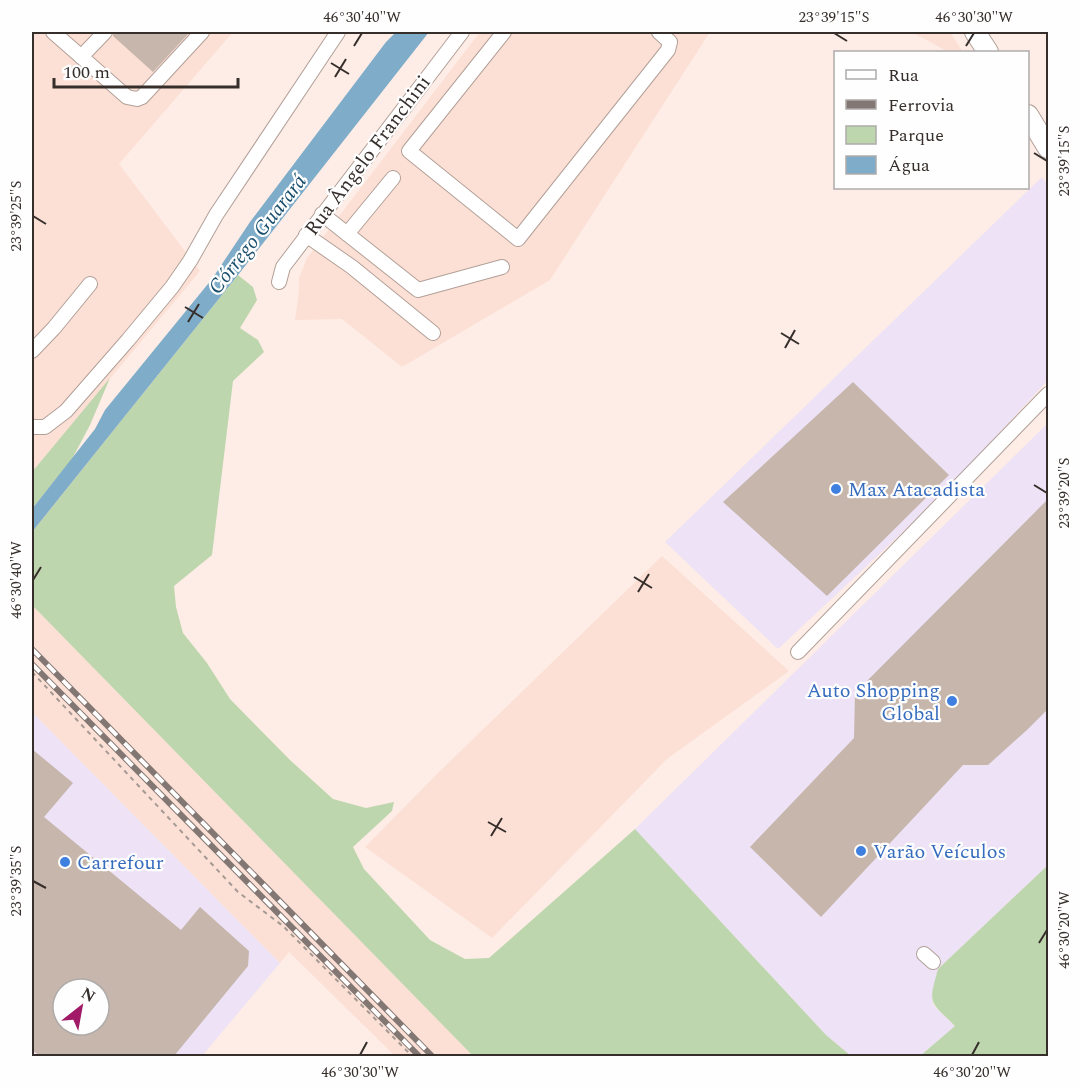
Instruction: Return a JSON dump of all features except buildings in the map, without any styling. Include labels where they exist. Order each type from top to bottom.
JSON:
[{"type":"highway","points":[[975,32],[987,51]]},
{"type":"highway","points":[[1029,117],[1048,148]]},
{"type":"street","points":[[53,32],[127,97],[137,99],[142,97],[202,32]]},
{"type":"street","points":[[81,57],[105,32]]},
{"type":"street","points":[[32,428],[45,427],[66,411],[172,287],[190,261],[216,214],[338,32]]},
{"type":"street","name":"Rua Ângelo Franchini","points":[[279,282],[283,267],[462,32]]},
{"type":"street","points":[[504,32],[409,151],[518,239],[668,50],[670,42],[659,32]]},
{"type":"street","points":[[347,234],[393,178]]},
{"type":"street","points":[[322,214],[418,290],[502,267]]},
{"type":"street","points":[[306,236],[352,267],[433,333]]},
{"type":"street","points":[[32,351],[90,284]]},
{"type":"street","points":[[798,652],[1048,394]]},
{"type":"path","points":[[32,672],[237,891],[283,926],[412,1056]]},
{"type":"shaded area","points":[[32,32],[233,32],[119,164],[200,271],[32,472]]},
{"type":"shaded area","points":[[480,32],[710,32],[550,280],[402,367],[342,319],[295,320],[299,278],[307,258]]},
{"type":"shaded area","points":[[912,32],[950,32],[962,51],[946,51]]},
{"type":"shaded area","points":[[1042,177],[1048,186],[1048,380],[936,501],[778,649],[665,542]]},
{"type":"shaded area","points":[[1048,423],[1048,865],[938,969],[932,998],[933,1004],[955,1026],[920,1056],[851,1056],[826,1035],[635,829]]},
{"type":"shaded area","points":[[662,556],[789,671],[667,759],[492,938],[365,847]]},
{"type":"shaded area","points":[[32,605],[473,1056],[395,1056],[289,952],[280,963],[32,712]]},
{"type":"shaded area","name":"Carrefour","points":[[32,712],[280,963],[202,1056],[32,1056]]},
{"type":"green space","points":[[238,275],[253,287],[257,300],[240,328],[258,340],[264,352],[233,381],[212,555],[174,586],[176,607],[183,633],[207,663],[230,699],[290,760],[333,799],[366,808],[394,802],[392,811],[353,847],[364,869],[430,940],[465,959],[489,958],[635,829],[826,1035],[851,1056],[473,1056],[32,605],[32,532]]},
{"type":"green space","points":[[110,378],[90,425],[72,459],[32,509],[32,472]]},
{"type":"green space","points":[[1048,865],[1048,1056],[920,1056],[955,1026],[933,1001],[933,989],[938,969]]},
{"type":"water","name":"Córrego Guarará","points":[[396,32],[429,32],[32,532],[32,509],[95,429],[105,410],[212,279],[250,222],[386,42]]},
{"type":"railway","points":[[32,649],[432,1056]]},
{"type":"railway","points":[[32,664],[419,1056]]},
{"type":"place","name":"Max Atacadista","points":[[836,489]]},
{"type":"place","name":"Auto Shopping Global","points":[[952,701]]},
{"type":"place","name":"Varão Veículos","points":[[861,851]]},
{"type":"place","name":"Carrefour","points":[[65,862]]}]
